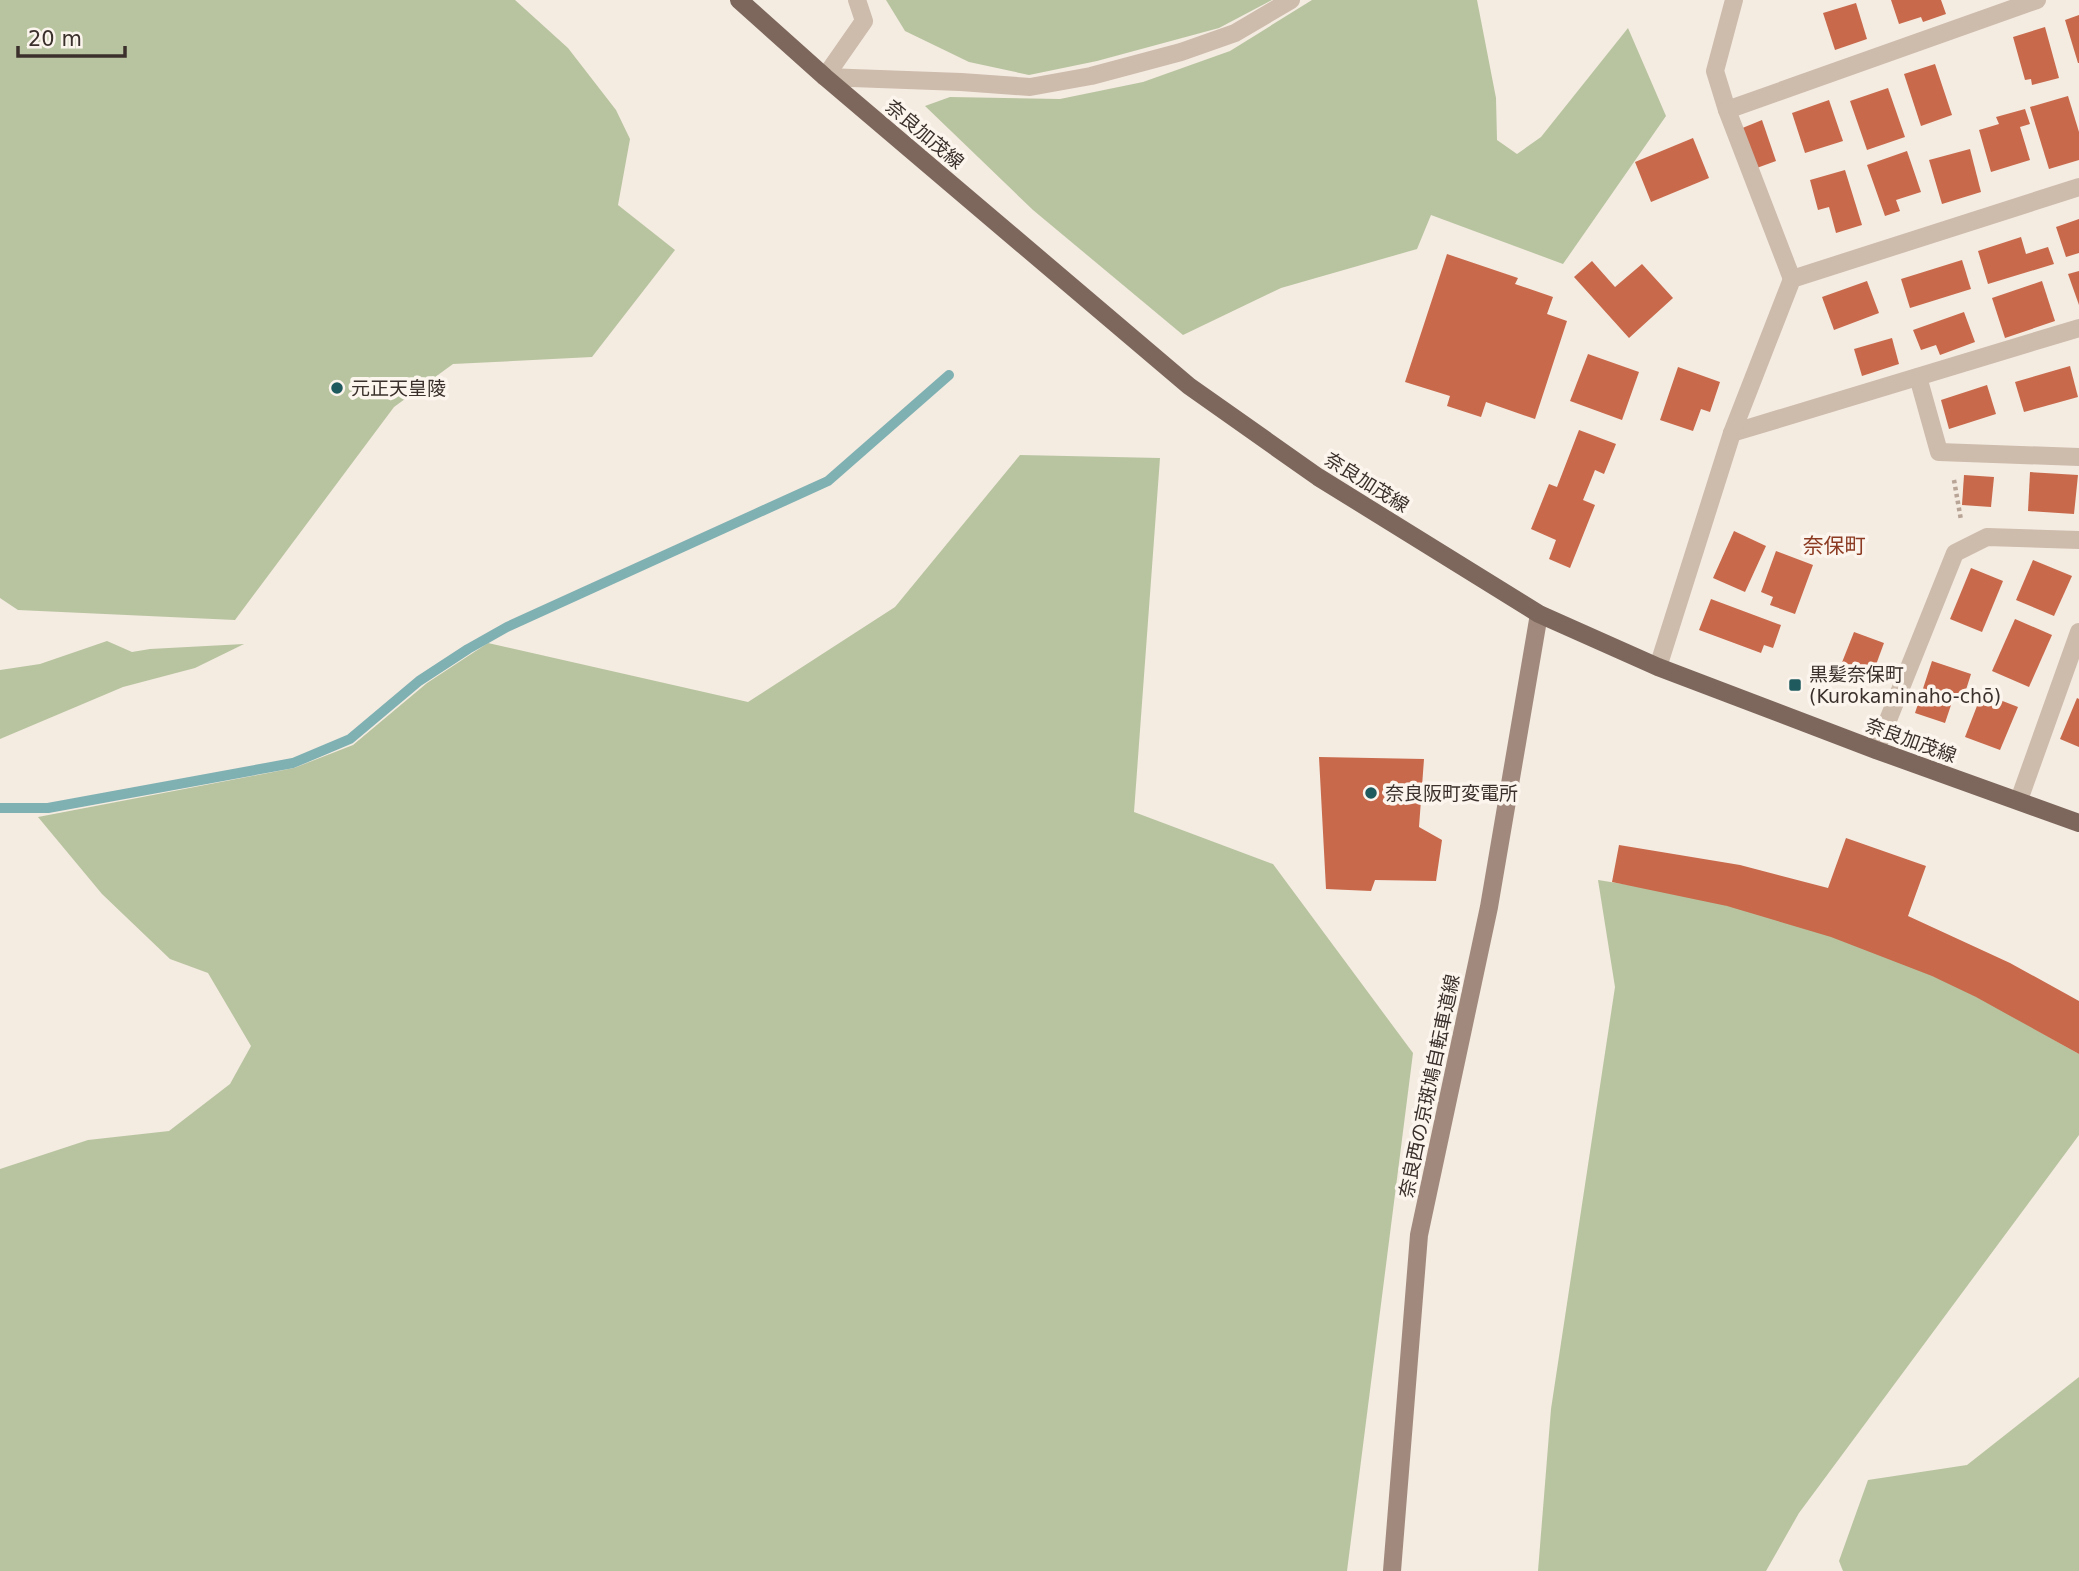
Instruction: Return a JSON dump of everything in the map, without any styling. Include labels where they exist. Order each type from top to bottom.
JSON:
[{"type":"main road","name":"奈良加茂線","points":[[739,0],[825,77],[1189,386],[1318,477],[1539,614],[1658,667],[2079,823]]},
{"type":"main road","name":"奈良西の京斑鳩自転車道線","points":[[1392,1571],[1419,1235],[1489,906],[1539,614]]},
{"type":"street","points":[[825,77],[864,21],[857,0]]},
{"type":"street","points":[[825,77],[1030,87],[1091,76],[1181,52],[1235,33],[1291,0]]},
{"type":"street","points":[[1658,667],[1732,433],[1792,279],[1727,110],[1715,71],[1734,0]]},
{"type":"street","points":[[1727,110],[2037,0]]},
{"type":"street","points":[[1792,279],[2079,187]]},
{"type":"street","points":[[1732,433],[2079,328]]},
{"type":"street","points":[[1918,377],[1939,452],[2079,457]]},
{"type":"street","points":[[1876,750],[1955,553],[1987,537],[2079,540]]},
{"type":"street","points":[[2019,800],[2079,632]]},
{"type":"path","points":[[1950,453],[1965,548]]},
{"type":"green space","points":[[0,0],[515,0],[568,48],[616,110],[630,139],[618,205],[675,250],[592,357],[453,364],[394,407],[235,620],[18,610],[0,598]]},
{"type":"green space","points":[[886,0],[1272,0],[1219,28],[1097,61],[1029,75],[969,62],[905,31]]},
{"type":"green space","points":[[1312,0],[1477,0],[1496,98],[1497,140],[1517,154],[1541,137],[1628,28],[1666,116],[1563,264],[1431,215],[1417,249],[1281,288],[1183,335],[1033,210],[925,106],[950,97],[1060,99],[1143,82],[1230,51]]},
{"type":"green space","points":[[1020,455],[1160,458],[1134,812],[1273,864],[1413,1053],[1347,1571],[0,1571],[0,1169],[88,1140],[169,1131],[230,1084],[251,1046],[208,973],[170,959],[102,894],[38,817],[294,768],[353,745],[427,683],[488,643],[748,702],[895,607]]},
{"type":"green space","points":[[107,641],[132,652],[244,644],[195,668],[123,687],[0,739],[0,670],[40,664]]},
{"type":"green space","points":[[1598,880],[1694,898],[1792,923],[1840,939],[1933,976],[1977,997],[2079,1054],[2079,1135],[1799,1513],[1766,1571],[1538,1571],[1551,1409],[1615,987]]},
{"type":"green space","points":[[2079,1377],[2079,1571],[1843,1571],[1839,1561],[1868,1480],[1967,1465]]},
{"type":"building","points":[[1891,0],[1941,0],[1946,14],[1923,22],[1921,17],[1899,24]]},
{"type":"building","points":[[1856,3],[1867,39],[1835,50],[1823,13]]},
{"type":"building","points":[[2079,15],[2079,63],[2078,63],[2065,20]]},
{"type":"building","points":[[2045,27],[2059,78],[2032,85],[2031,79],[2025,80],[2013,37]]},
{"type":"building","points":[[1935,64],[1952,115],[1921,126],[1904,74]]},
{"type":"building","points":[[1888,88],[1905,137],[1867,150],[1850,101]]},
{"type":"building","points":[[2068,96],[2079,132],[2079,160],[2049,169],[2030,107]]},
{"type":"building","points":[[1829,100],[1843,141],[1805,153],[1792,113]]},
{"type":"building","points":[[2025,109],[2030,124],[2020,127],[2030,160],[1991,172],[1979,130],[1999,124],[1996,117]]},
{"type":"building","points":[[1762,120],[1776,161],[1754,169],[1740,129]]},
{"type":"building","points":[[1693,138],[1709,178],[1651,202],[1635,162]]},
{"type":"building","points":[[1970,149],[1981,192],[1942,204],[1929,160]]},
{"type":"building","points":[[1907,151],[1921,192],[1896,200],[1900,211],[1885,216],[1867,165]]},
{"type":"building","points":[[1845,170],[1862,225],[1836,233],[1829,207],[1818,210],[1810,180]]},
{"type":"building","points":[[2079,219],[2079,253],[2066,257],[2056,227]]},
{"type":"building","points":[[2021,237],[2026,254],[2048,247],[2054,264],[1988,284],[1978,251]]},
{"type":"building","points":[[1447,254],[1518,278],[1515,284],[1553,297],[1547,314],[1567,321],[1535,419],[1486,402],[1481,417],[1447,406],[1450,396],[1405,382]]},
{"type":"building","points":[[1962,260],[1971,289],[1910,308],[1901,279]]},
{"type":"building","points":[[1592,261],[1615,287],[1642,264],[1673,298],[1629,338],[1574,277]]},
{"type":"building","points":[[2079,271],[2079,305],[2068,274]]},
{"type":"building","points":[[1867,281],[1879,313],[1834,330],[1822,297]]},
{"type":"building","points":[[2042,281],[2055,321],[2005,338],[1992,298]]},
{"type":"building","points":[[1964,312],[1975,342],[1940,355],[1936,345],[1921,350],[1913,330]]},
{"type":"building","points":[[1892,338],[1899,364],[1862,376],[1854,349]]},
{"type":"building","points":[[1588,354],[1639,372],[1622,420],[1570,401]]},
{"type":"building","points":[[2070,366],[2078,397],[2024,412],[2015,382]]},
{"type":"building","points":[[1678,367],[1720,382],[1710,412],[1701,409],[1693,431],[1660,420]]},
{"type":"building","points":[[1987,385],[1996,414],[1949,429],[1941,400]]},
{"type":"building","points":[[1579,430],[1616,444],[1604,474],[1595,470],[1583,500],[1595,505],[1570,568],[1549,559],[1556,540],[1531,529],[1549,484],[1557,487]]},
{"type":"building","points":[[2030,472],[2078,475],[2074,514],[2028,511]]},
{"type":"building","points":[[1964,475],[1994,477],[1991,507],[1962,505]]},
{"type":"building","points":[[1734,531],[1766,546],[1745,592],[1713,578]]},
{"type":"building","points":[[1776,551],[1813,565],[1795,614],[1770,605],[1773,597],[1761,592]]},
{"type":"building","points":[[2033,560],[2072,576],[2054,616],[2016,600]]},
{"type":"building","points":[[1971,568],[2003,581],[1982,632],[1950,619]]},
{"type":"building","points":[[1711,599],[1781,625],[1773,648],[1764,645],[1761,653],[1699,630]]},
{"type":"building","points":[[2015,619],[2052,635],[2029,687],[1992,671]]},
{"type":"building","points":[[1854,632],[1884,643],[1870,681],[1839,670]]},
{"type":"building","points":[[1932,661],[1971,674],[1964,696],[1955,693],[1945,723],[1915,713]]},
{"type":"building","points":[[1982,693],[2018,707],[2000,750],[1965,737]]},
{"type":"building","points":[[2077,698],[2079,699],[2079,747],[2060,739]]},
{"type":"building","name":"奈良阪町変電所","points":[[1319,757],[1424,759],[1419,827],[1442,840],[1436,881],[1375,880],[1371,891],[1326,889]]},
{"type":"building","points":[[1846,838],[1926,866],[1908,916],[2010,963],[2079,1001],[2079,1054],[1932,976],[1831,937],[1727,906],[1612,882],[1619,845],[1740,865],[1828,888]]},
{"type":"waterway","points":[[0,808],[48,808],[293,763],[350,739],[419,681],[507,627],[828,481],[949,375]]},
{"type":"place","name":"元正天皇陵","points":[[337,388]]},
{"type":"place","name":"黒髪奈保町 (Kurokaminaho-chō)","points":[[1795,685]]},
{"type":"place","name":"奈良阪町変電所","points":[[1371,793]]},
{"type":"district","name":"奈保町","points":[[1834,546]]}]
